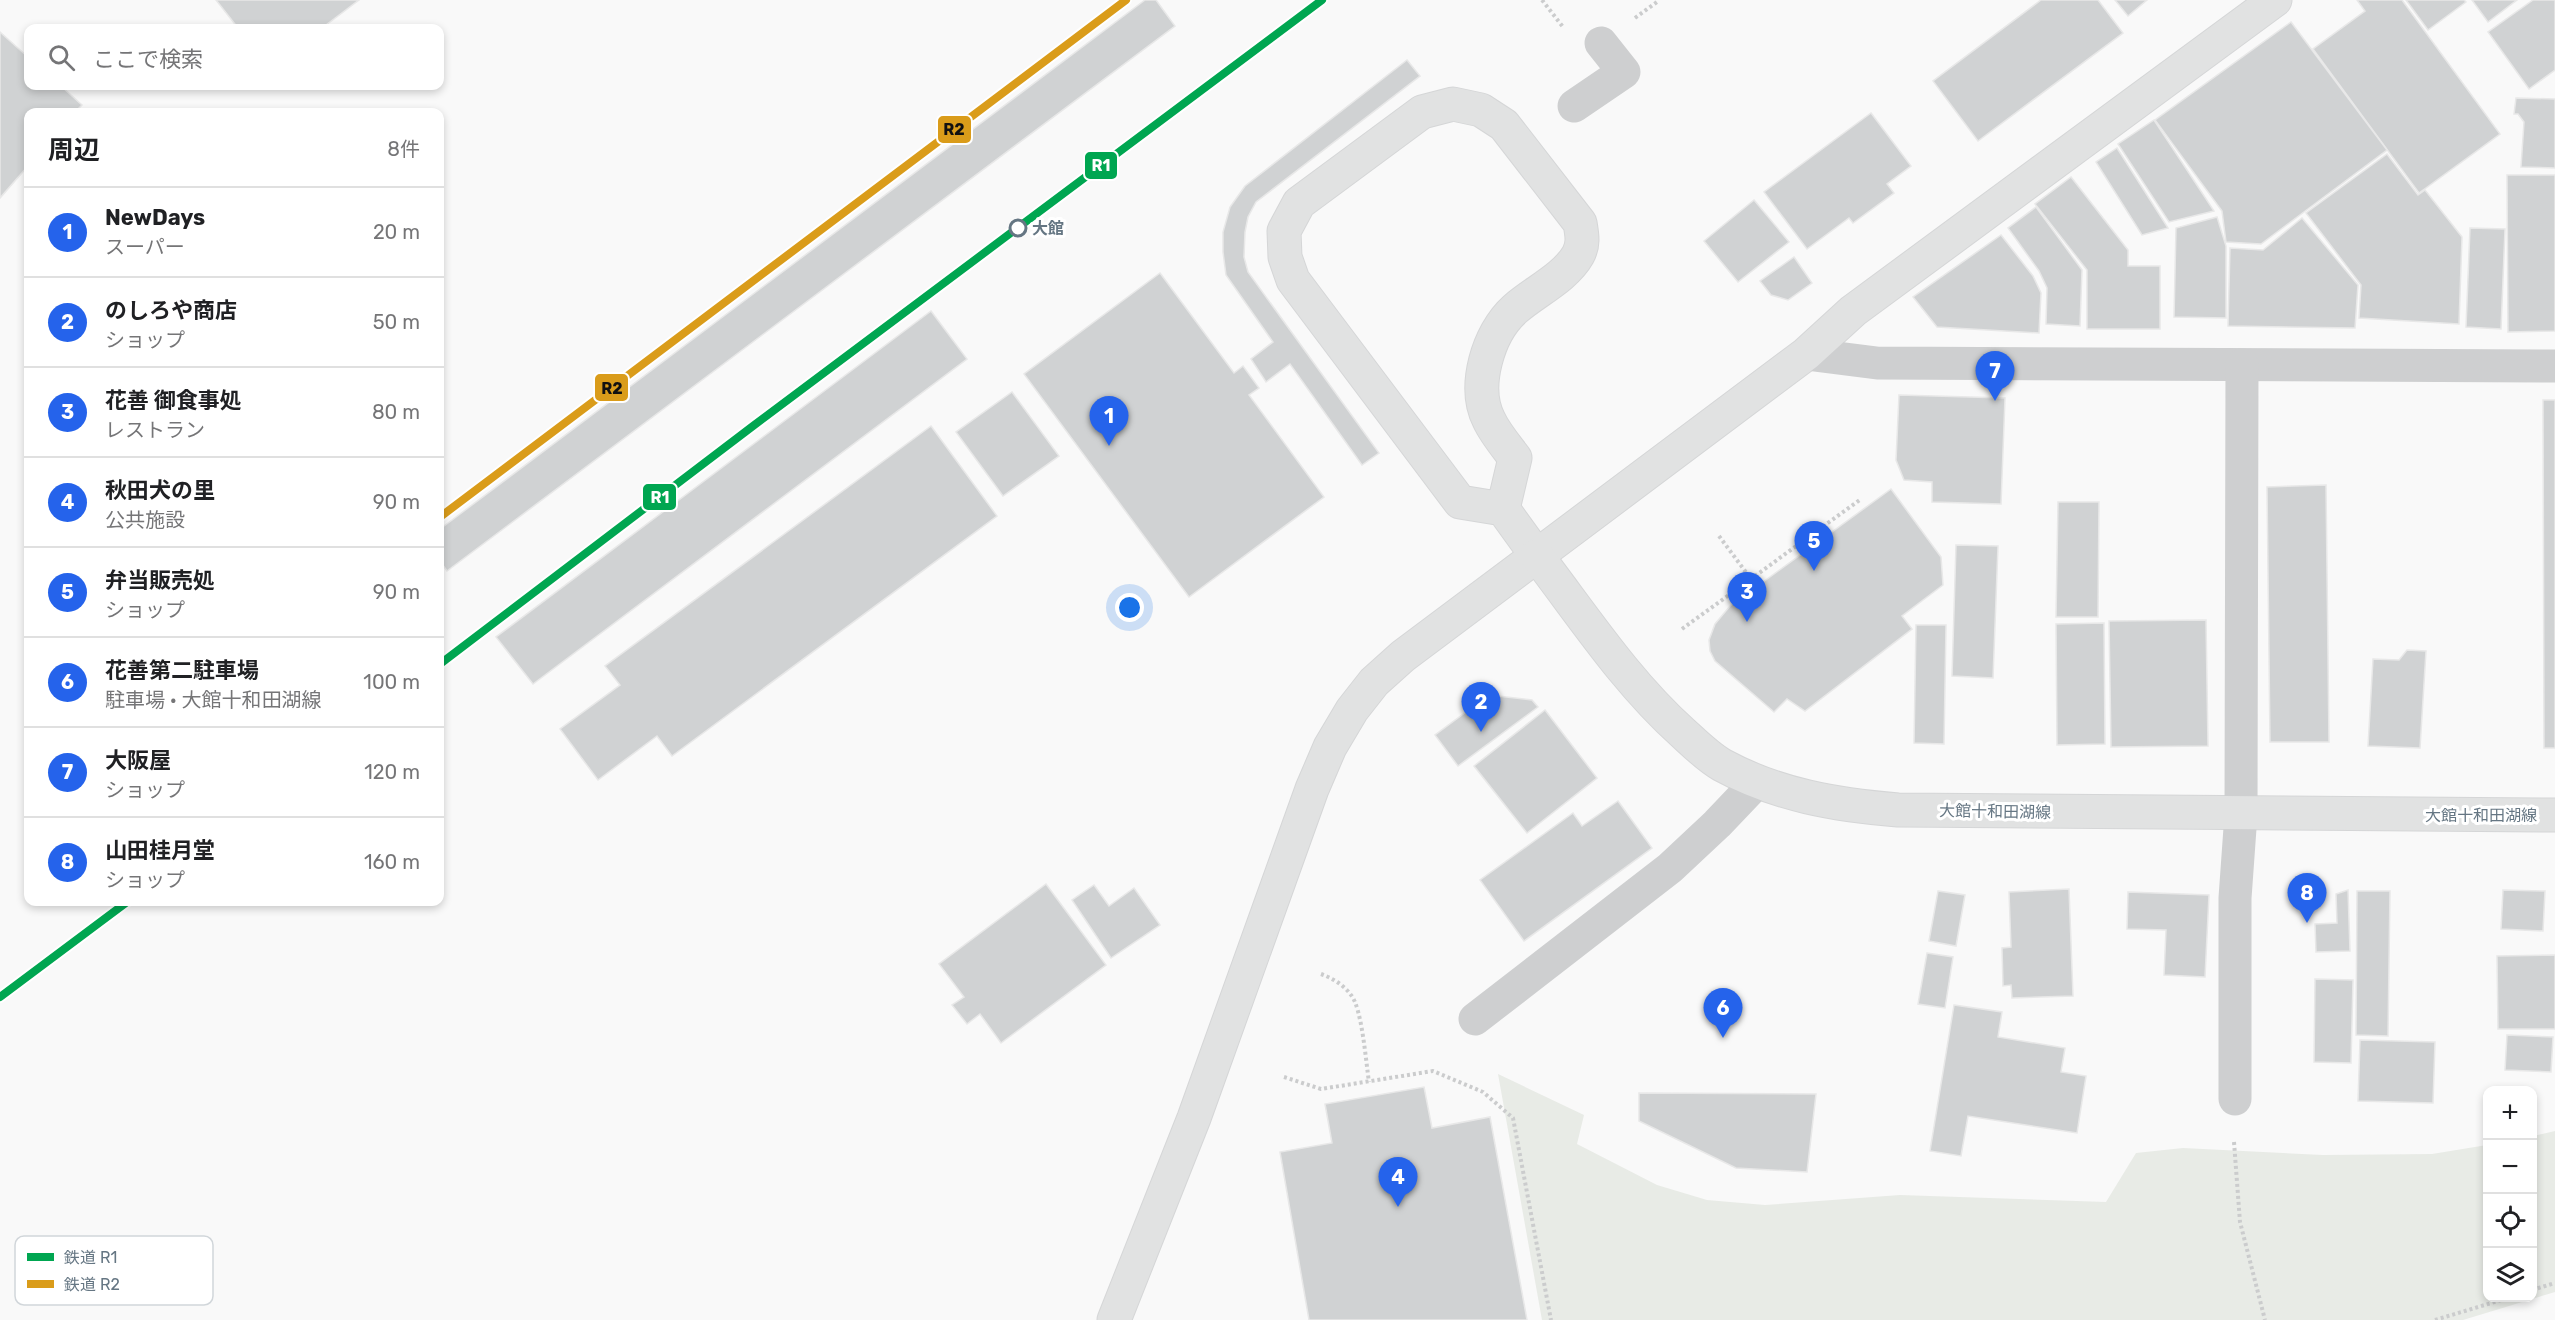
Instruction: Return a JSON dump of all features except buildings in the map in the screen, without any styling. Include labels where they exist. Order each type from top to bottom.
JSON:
[{"type":"street","points":[[1114,1320],[1194,1118],[1312,789],[1330,747],[1352,710],[1374,682],[1436,630],[1806,354],[1853,311],[2275,0]]},
{"type":"street","points":[[1574,106],[1624,72],[1601,43]]},
{"type":"street","points":[[1453,104],[1481,110],[1504,125],[1580,224],[1583,241],[1577,256],[1561,273],[1513,311],[1494,339],[1483,367],[1482,394],[1488,419],[1515,458],[1503,509],[1460,502],[1293,280],[1285,257],[1284,231],[1299,203],[1422,112],[1453,104]]},
{"type":"street","points":[[1806,354],[1877,363],[2555,366]]},
{"type":"street","points":[[2235,1100],[2235,898],[2241,814],[2242,365]]},
{"type":"street","name":"大館十和田湖線","points":[[1503,509],[1632,679],[1665,717],[1719,764],[1757,782],[1794,795],[1898,810],[2555,815]]},
{"type":"street","points":[[1474,1019],[1670,868],[1717,825],[1757,782]]},
{"type":"path","points":[[1542,0],[1563,28]]},
{"type":"path","points":[[1683,629],[1861,499]]},
{"type":"path","points":[[1719,536],[1751,579]]},
{"type":"path","points":[[1321,974],[1333,979],[1353,996],[1359,1014],[1369,1082]]},
{"type":"path","points":[[1284,1077],[1321,1089],[1433,1071],[1483,1092],[1513,1118],[1551,1320]]},
{"type":"path","points":[[2234,1150],[2240,1222],[2265,1320]]},
{"type":"path","points":[[2537,1288],[2555,1283]]},
{"type":"path","points":[[2434,1320],[2495,1302]]},
{"type":"shaded area","points":[[1498,1074],[1584,1115],[1577,1144],[1657,1185],[1707,1200],[1765,1205],[1900,1195],[2106,1202],[2136,1153],[2183,1148],[2323,1155],[2432,1154],[2483,1146],[2483,1302],[2522,1302],[2463,1320],[1542,1320]]},
{"type":"shaded area","points":[[2555,1131],[2555,1292],[2537,1297],[2537,1135]]},
{"type":"rail line","name":"R2","points":[[444,514],[1126,0]]},
{"type":"rail line","name":"R1","points":[[444,661],[753,426],[1322,0]]},
{"type":"rail line","name":"R1","points":[[0,997],[122,906]]},
{"type":"place","name":"大館","points":[[1018,228]]},
{"type":"place","name":"大阪屋","points":[[1995,401]]},
{"type":"place","name":"NewDays","points":[[1109,446]]},
{"type":"place","name":"弁当販売処","points":[[1814,571]]},
{"type":"place","name":"花善 御食事処","points":[[1747,622]]},
{"type":"place","name":"のしろや商店","points":[[1481,732]]},
{"type":"place","name":"山田桂月堂","points":[[2307,923]]},
{"type":"place","name":"花善第二駐車場","points":[[1723,1038]]},
{"type":"place","name":"秋田犬の里","points":[[1398,1207]]}]
